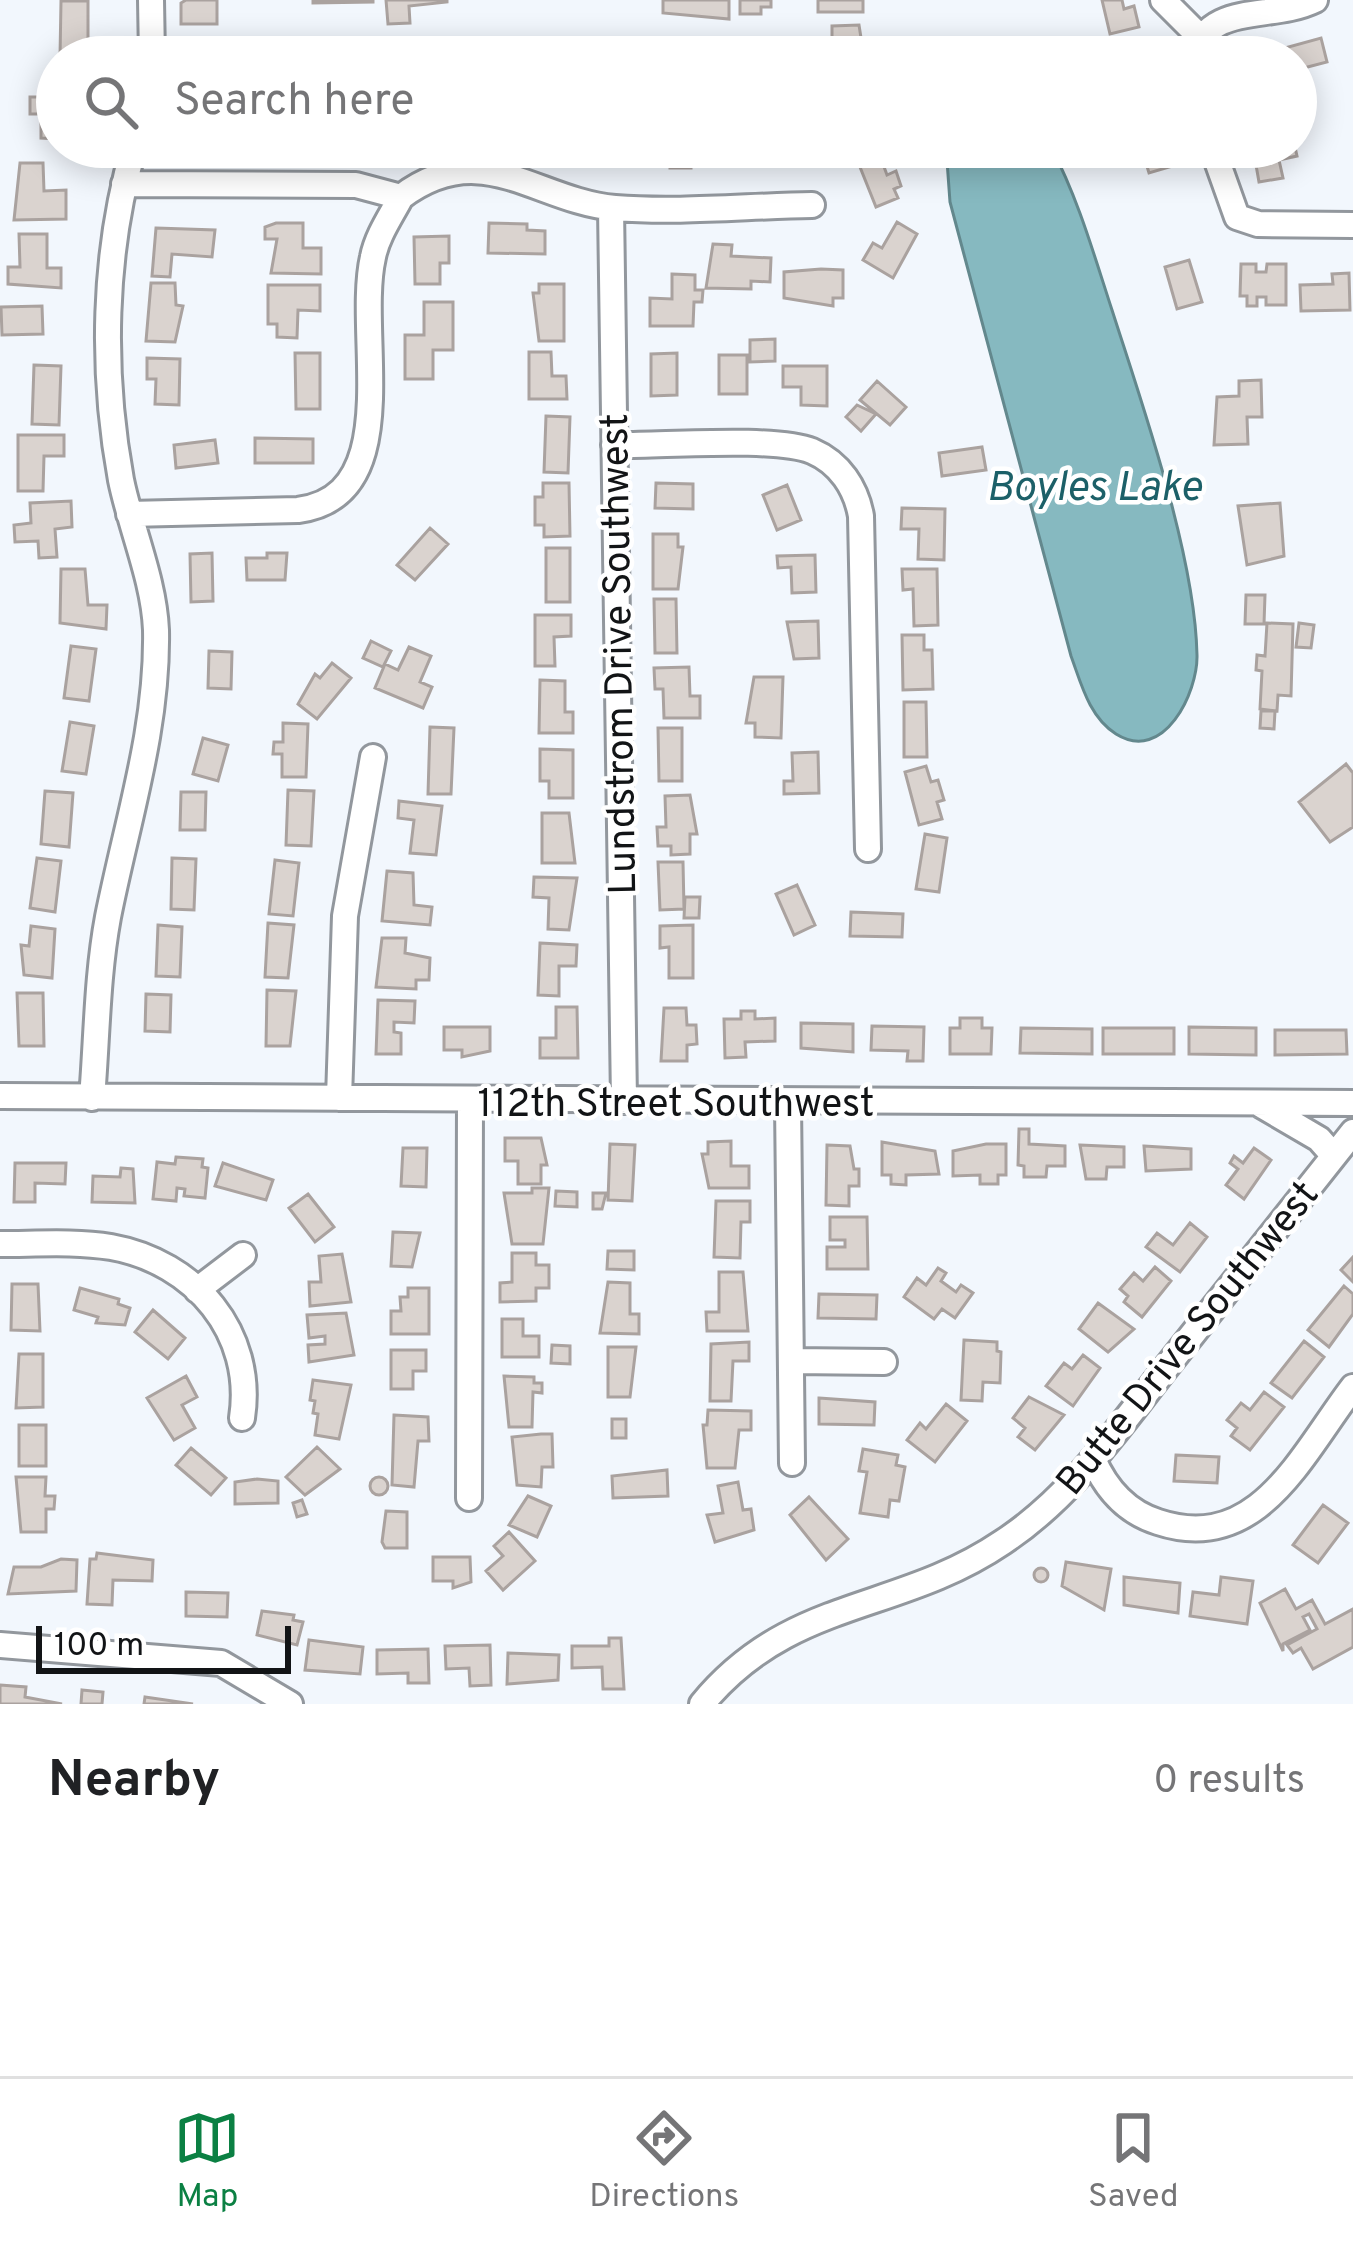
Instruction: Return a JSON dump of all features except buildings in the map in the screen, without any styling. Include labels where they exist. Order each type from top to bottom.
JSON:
[{"type":"street","points":[[151,0],[152,36]]},
{"type":"street","points":[[1163,0],[1188,36]]},
{"type":"street","points":[[1208,36],[1230,13],[1278,10],[1315,0]]},
{"type":"street","points":[[92,1098],[108,917],[142,776],[155,653],[154,614],[114,438],[110,271],[128,168]]},
{"type":"street","points":[[1219,168],[1237,218],[1279,225],[1353,225]]},
{"type":"street","points":[[130,514],[265,513],[334,501],[362,465],[373,256],[401,197],[445,176],[484,170],[611,208],[812,205]]},
{"type":"street","points":[[124,184],[356,185],[401,197]]},
{"type":"street","name":"Lundstrom Drive Southwest","points":[[611,208],[624,1101]]},
{"type":"street","points":[[614,445],[793,446],[829,461],[851,485],[861,516],[868,850]]},
{"type":"street","points":[[339,1098],[345,916],[373,757]]},
{"type":"street","name":"112th Street Southwest","points":[[0,1096],[1353,1103]]},
{"type":"street","points":[[469,1498],[470,1101]]},
{"type":"street","points":[[788,1103],[792,1462]]},
{"type":"street","points":[[1258,1103],[1319,1138],[1334,1156]]},
{"type":"street","name":"Butte Drive Southwest","points":[[702,1704],[739,1663],[781,1633],[919,1586],[1005,1541],[1070,1487],[1353,1132]]},
{"type":"street","points":[[0,1244],[108,1246],[162,1264],[197,1290],[225,1320],[241,1356],[246,1389],[242,1418]]},
{"type":"street","points":[[197,1290],[244,1255]]},
{"type":"street","points":[[793,1361],[884,1362]]},
{"type":"street","points":[[1093,1460],[1119,1500],[1147,1519],[1203,1530],[1235,1524],[1263,1505],[1353,1387]]},
{"type":"street","points":[[0,1645],[221,1663],[290,1704]]},
{"type":"water","name":"Boyles Lake","points":[[948,168],[1061,168],[1085,227],[1165,481],[1194,615],[1197,655],[1192,687],[1175,720],[1149,740],[1133,741],[1107,727],[1087,699],[1071,656],[950,202]]}]
